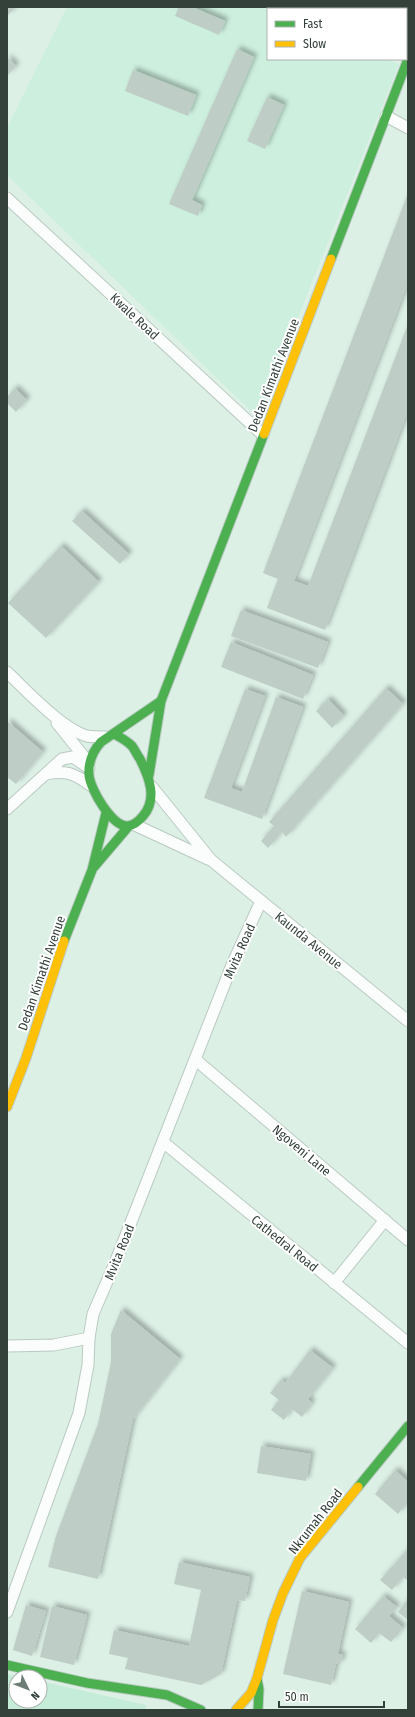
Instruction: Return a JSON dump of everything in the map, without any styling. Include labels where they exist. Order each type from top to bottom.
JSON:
[{"type":"street","name":"Dedan Kimathi Avenue","points":[[149,775],[161,701],[408,59]]},
{"type":"street","points":[[386,116],[408,128]]},
{"type":"street","name":"Kwale Road","points":[[7,198],[263,435]]},
{"type":"street","points":[[7,672],[47,710],[68,726],[86,736],[110,736],[132,747],[149,775],[152,787],[151,801],[146,814],[131,826]]},
{"type":"street","points":[[161,701],[95,747],[89,766],[90,785],[106,813],[116,824],[131,826],[211,860]]},
{"type":"street","points":[[47,710],[89,766]]},
{"type":"street","points":[[7,810],[62,759],[71,756],[89,766]]},
{"type":"street","points":[[45,774],[60,771],[68,772],[90,785]]},
{"type":"street","points":[[152,787],[211,860]]},
{"type":"street","name":"Dedan Kimathi Avenue","points":[[7,1107],[26,1058],[64,940],[92,870],[106,813]]},
{"type":"street","name":"Dedan Kimathi Avenue","points":[[92,870],[131,826]]},
{"type":"street","name":"Kaunda Avenue","points":[[211,860],[408,1021]]},
{"type":"street","name":"Mvita Road","points":[[7,1612],[79,1413],[88,1365],[89,1338],[93,1314],[115,1263],[196,1060],[232,965],[261,901]]},
{"type":"street","name":"Ngoveni Lane","points":[[196,1060],[408,1240]]},
{"type":"street","name":"Cathedral Road","points":[[163,1142],[408,1343]]},
{"type":"street","points":[[334,1283],[385,1220]]},
{"type":"street","points":[[7,1346],[54,1345],[89,1338]]},
{"type":"street","name":"Nkrumah Road","points":[[236,1710],[251,1693],[257,1678],[273,1620],[283,1593],[300,1558],[408,1426]]},
{"type":"street","points":[[7,1665],[87,1683],[166,1695],[202,1710]]},
{"type":"street","points":[[257,1678],[259,1689],[258,1710]]},
{"type":"street","points":[[166,1695],[175,1710]]},
{"type":"shaded area","points":[[67,7],[293,7],[267,8],[267,60],[388,60],[399,64],[259,415],[249,409],[7,175],[7,128]]},
{"type":"shaded area","points":[[408,7],[408,40],[407,42],[407,8],[294,8]]},
{"type":"shaded area","points":[[7,1674],[8,1709],[48,1709],[48,1683],[146,1705],[145,1710],[7,1710]]},
{"type":"building","points":[[7,7],[16,7],[7,16]]},
{"type":"building","points":[[179,7],[192,7],[225,21],[219,35],[175,16]]},
{"type":"building","points":[[332,7],[388,7],[388,8]]},
{"type":"building","points":[[237,49],[254,57],[192,200],[202,205],[198,216],[169,204]]},
{"type":"building","points":[[7,57],[16,66],[7,76]]},
{"type":"building","points":[[133,70],[196,95],[188,116],[125,91]]},
{"type":"building","points":[[267,97],[284,105],[265,149],[247,141]]},
{"type":"building","points":[[408,193],[408,282],[294,581],[308,586],[408,324],[408,410],[325,630],[267,608],[278,579],[263,573]]},
{"type":"building","points":[[15,388],[27,400],[16,412],[7,403],[7,397]]},
{"type":"building","points":[[82,511],[129,554],[120,564],[72,521]]},
{"type":"building","points":[[61,546],[99,582],[46,638],[8,603]]},
{"type":"building","points":[[241,610],[328,642],[318,668],[231,636]]},
{"type":"building","points":[[231,642],[313,675],[303,699],[221,667]]},
{"type":"building","points":[[386,688],[403,704],[286,837],[282,832],[268,848],[261,841],[274,826],[269,822]]},
{"type":"building","points":[[245,689],[265,696],[231,788],[242,792],[276,697],[303,707],[262,819],[204,798]]},
{"type":"building","points":[[328,699],[344,716],[332,728],[316,711]]},
{"type":"building","points":[[7,721],[43,752],[16,784],[7,777]]},
{"type":"building","points":[[121,1310],[180,1359],[133,1419],[98,1579],[48,1567],[56,1536],[98,1424],[111,1362],[111,1334]]},
{"type":"building","points":[[310,1350],[333,1368],[308,1399],[312,1403],[302,1417],[292,1409],[284,1420],[271,1410],[279,1400],[270,1393],[281,1380],[285,1383]]},
{"type":"building","points":[[261,1446],[311,1454],[306,1481],[257,1473]]},
{"type":"building","points":[[395,1470],[408,1482],[408,1502],[398,1514],[375,1494]]},
{"type":"building","points":[[408,1549],[408,1579],[407,1580],[403,1577],[392,1590],[380,1580]]},
{"type":"building","points":[[179,1562],[250,1577],[245,1601],[237,1600],[221,1674],[201,1685],[125,1669],[128,1658],[109,1654],[114,1630],[189,1646],[201,1590],[174,1584]]},
{"type":"building","points":[[302,1591],[349,1602],[338,1654],[343,1655],[340,1664],[336,1664],[331,1685],[283,1674]]},
{"type":"building","points":[[383,1596],[397,1607],[389,1616],[403,1628],[391,1642],[379,1633],[371,1643],[355,1629]]},
{"type":"building","points":[[408,1599],[408,1620],[398,1612]]},
{"type":"building","points":[[26,1605],[46,1611],[32,1656],[13,1650]]},
{"type":"building","points":[[52,1606],[87,1615],[74,1665],[40,1657]]},
{"type":"traffic: fast","points":[[331,259],[408,59]]},
{"type":"traffic: fast","points":[[149,775],[161,701],[264,434]]},
{"type":"traffic: fast","points":[[114,734],[130,744],[140,759],[149,780],[151,795],[148,809],[138,821],[128,826],[122,825],[115,820],[98,798],[90,781],[90,761],[93,753],[101,742],[161,701]]},
{"type":"traffic: fast","points":[[64,941],[92,870],[106,813]]},
{"type":"traffic: fast","points":[[94,867],[128,827]]},
{"type":"traffic: fast","points":[[358,1487],[408,1426]]},
{"type":"traffic: fast","points":[[7,1665],[87,1683],[167,1695],[201,1710]]},
{"type":"traffic: fast","points":[[257,1679],[259,1689],[258,1710]]},
{"type":"traffic: slow","points":[[264,434],[331,259]]},
{"type":"traffic: slow","points":[[7,1107],[26,1058],[64,941]]},
{"type":"traffic: slow","points":[[236,1710],[251,1693],[257,1678],[273,1620],[283,1593],[300,1558],[358,1487]]}]
